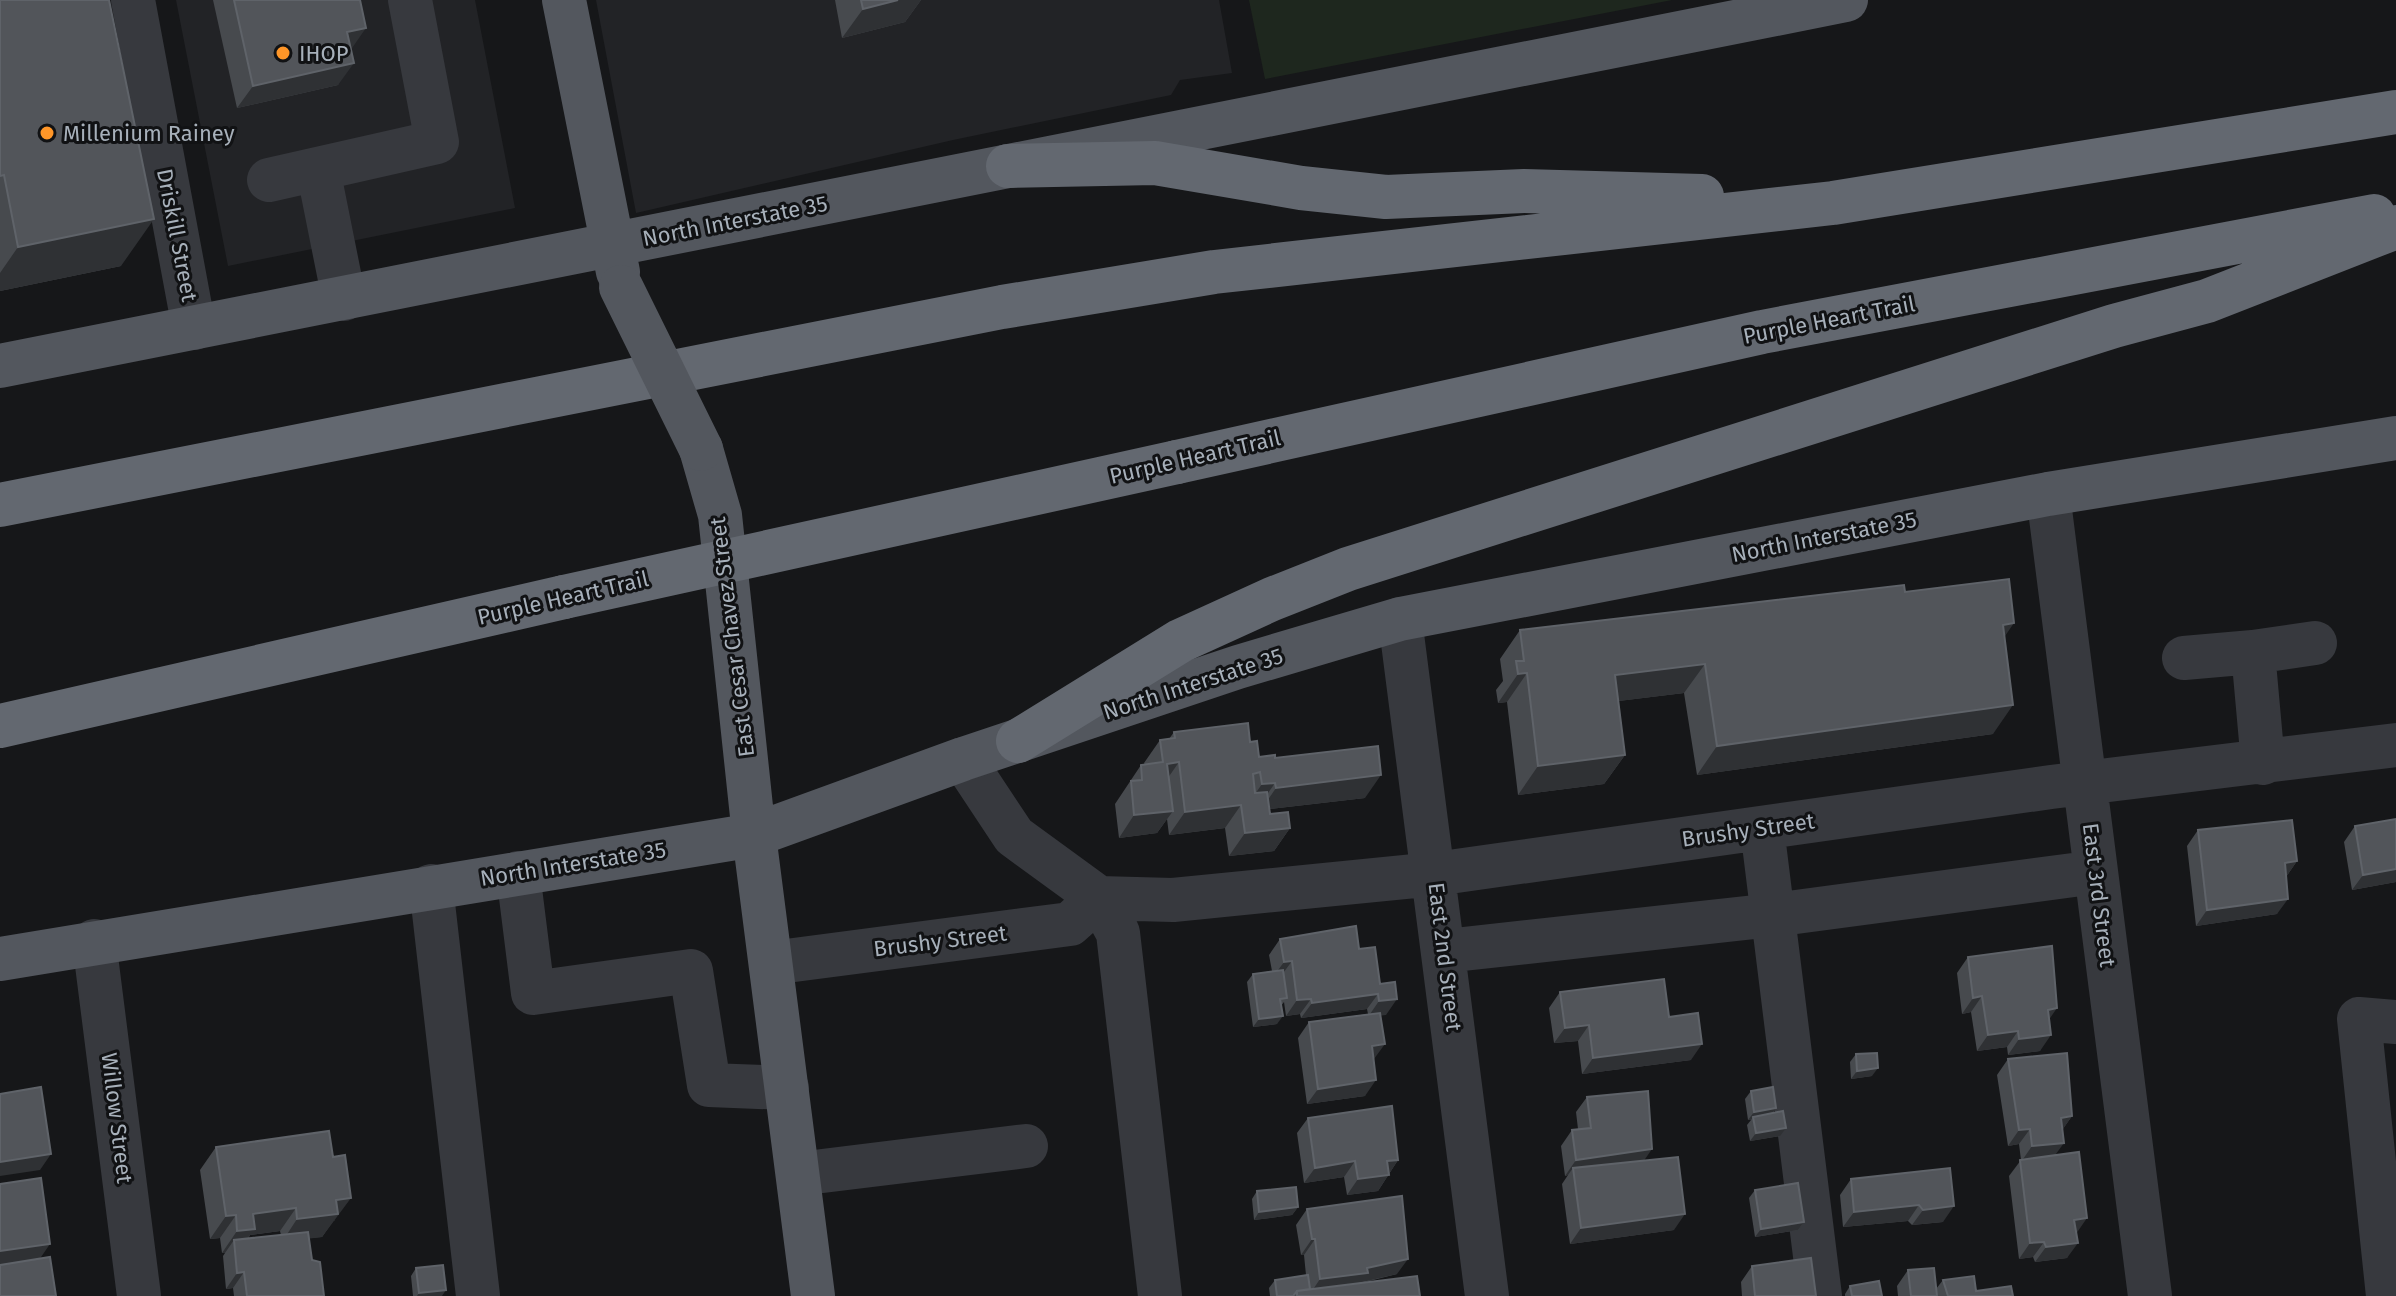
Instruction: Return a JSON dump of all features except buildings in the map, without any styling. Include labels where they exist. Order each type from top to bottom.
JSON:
[{"type":"highway","points":[[0,505],[1062,297],[1214,272],[1833,203],[2396,112]]},
{"type":"highway","points":[[1008,166],[1155,163],[1301,188],[1386,197],[1524,191],[1833,203]]},
{"type":"highway","name":"Purple Heart Trail","points":[[0,726],[564,597],[1762,332],[2396,212]]},
{"type":"highway","points":[[1018,741],[1180,641],[1348,569],[2084,335],[2207,301],[2396,227]]},
{"type":"main road","name":"East Cesar Chavez Street","points":[[564,0],[617,266],[701,449],[720,515],[754,835],[813,1296]]},
{"type":"main road","name":"North Interstate 35","points":[[0,366],[344,299],[617,266],[1008,166],[1846,0]]},
{"type":"main road","name":"North Interstate 35","points":[[0,959],[94,941],[754,835],[963,759],[1238,667],[1400,619],[2048,494],[2396,438]]},
{"type":"street","name":"Driskill Street","points":[[133,0],[194,328]]},
{"type":"street","points":[[269,180],[437,142],[410,0]]},
{"type":"street","points":[[318,169],[344,299]]},
{"type":"street","name":"East 3rd Street","points":[[2048,494],[2150,1296]]},
{"type":"street","name":"East 2nd Street","points":[[1400,619],[1487,1296]]},
{"type":"street","points":[[2184,658],[2315,643]]},
{"type":"street","points":[[2253,652],[2263,763]]},
{"type":"street","name":"Brushy Street","points":[[771,963],[1070,924],[1099,898],[1173,900],[1435,874],[2085,782],[2396,745]]},
{"type":"street","points":[[963,759],[1014,836],[1099,898],[1118,933],[1160,1296]]},
{"type":"street","points":[[1762,828],[1820,1296]]},
{"type":"street","points":[[1445,951],[1773,915],[2096,872]]},
{"type":"street","points":[[518,873],[533,993],[691,971],[709,1085],[787,1088]]},
{"type":"street","points":[[431,886],[478,1296]]},
{"type":"street","name":"Willow Street","points":[[94,941],[139,1296]]},
{"type":"street","points":[[2388,1296],[2359,1019],[2396,1022]]},
{"type":"street","points":[[798,1174],[1026,1146]]},
{"type":"shaded area","points":[[176,0],[475,0],[515,208],[228,266]]},
{"type":"shaded area","points":[[596,0],[1219,0],[1232,73],[1180,80],[1171,95],[953,140],[636,213]]},
{"type":"shaded area","points":[[1249,0],[1672,0],[1265,79]]},
{"type":"place","name":"IHOP","points":[[283,53]]},
{"type":"place","name":"Millenium Rainey","points":[[47,133]]}]
